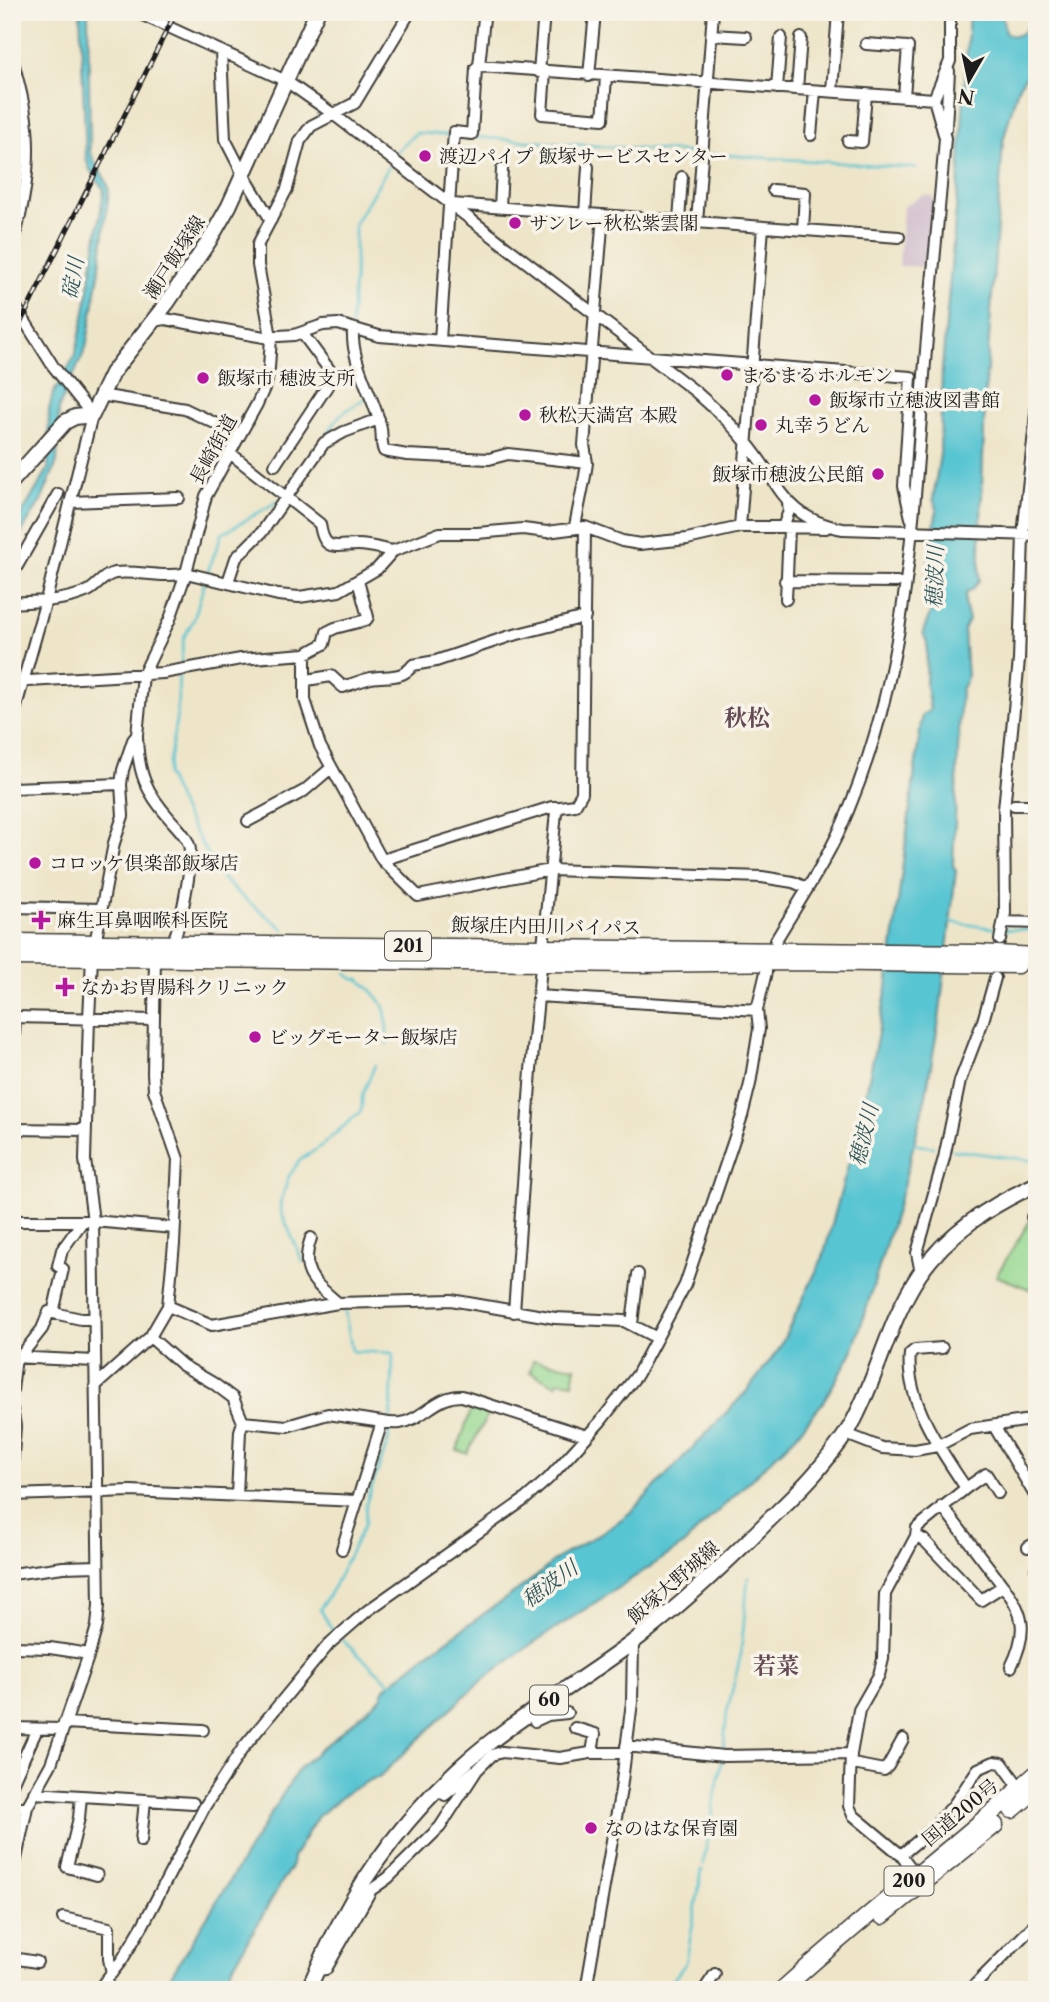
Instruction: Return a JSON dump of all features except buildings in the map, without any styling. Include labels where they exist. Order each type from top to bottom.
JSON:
[{"type":"highway","name":"飯塚庄内田川バイパス","points":[[12,942],[155,959],[541,954]]},
{"type":"highway","name":"飯塚庄内田川バイパス","points":[[12,957],[171,945],[541,954],[978,959],[1037,956]]},
{"type":"highway","points":[[978,959],[1037,950]]},
{"type":"highway","name":"飯塚庄内田川バイパス","points":[[978,959],[1037,965]]},
{"type":"highway","name":"国道200号","points":[[797,1990],[870,1926],[956,1859],[1028,1788],[1037,1773]]},
{"type":"highway","name":"国道200号","points":[[782,1990],[826,1949],[916,1875],[1028,1788]]},
{"type":"main road","name":"瀬戸飯塚線","points":[[92,415],[112,373],[167,303],[209,241],[243,174],[317,12]]},
{"type":"main road","points":[[12,481],[65,422],[75,416],[92,415]]},
{"type":"main road","name":"飯塚大野城線","points":[[308,1990],[359,1889],[414,1814],[484,1746],[633,1642],[700,1585],[813,1475],[846,1434],[863,1402],[894,1323],[921,1273],[944,1245],[973,1219],[1004,1199],[1037,1184]]},
{"type":"street","points":[[136,12],[160,17],[221,51],[286,81],[332,114],[696,392],[748,443],[788,503],[808,518],[824,525],[843,528]]},
{"type":"street","name":"長崎街道","points":[[12,1878],[27,1807],[51,1765],[97,1626],[99,1605],[94,1319],[85,1160],[89,1018],[94,951],[114,843],[123,816],[121,784],[129,750],[137,735],[143,675],[170,619],[186,573],[206,496],[266,384],[271,337],[257,253],[258,244],[287,189],[300,141],[311,126],[355,103],[410,12]]},
{"type":"street","points":[[440,340],[454,132],[472,134],[484,18],[479,12]]},
{"type":"street","points":[[544,12],[542,114],[603,119],[606,77]]},
{"type":"street","points":[[589,76],[595,12]]},
{"type":"street","points":[[698,222],[713,12]]},
{"type":"street","points":[[832,91],[838,12]]},
{"type":"street","points":[[776,940],[848,812],[878,726],[898,642],[915,529],[945,138],[950,12]]},
{"type":"street","points":[[712,35],[746,37]]},
{"type":"street","points":[[777,88],[780,37]]},
{"type":"street","points":[[797,89],[801,38]]},
{"type":"street","points":[[866,44],[908,47],[904,96]]},
{"type":"street","points":[[221,51],[225,139],[271,220]]},
{"type":"street","points":[[12,58],[27,128],[28,164],[23,205],[12,247]]},
{"type":"street","points":[[945,138],[934,99],[950,61]]},
{"type":"street","points":[[479,66],[934,99]]},
{"type":"street","points":[[811,135],[815,91]]},
{"type":"street","points":[[848,141],[862,142],[866,94]]},
{"type":"street","points":[[584,214],[588,167]]},
{"type":"street","points":[[500,208],[502,169]]},
{"type":"street","points":[[679,221],[682,177]]},
{"type":"street","points":[[773,190],[805,193],[803,230]]},
{"type":"street","points":[[450,204],[899,237]]},
{"type":"street","points":[[382,860],[552,807],[575,805],[582,793],[584,617],[580,526],[587,463],[584,445],[603,215]]},
{"type":"street","points":[[740,527],[764,227]]},
{"type":"street","points":[[12,301],[53,366],[92,415],[46,600],[17,682],[12,721]]},
{"type":"street","points":[[167,303],[190,323]]},
{"type":"street","points":[[153,321],[164,319],[271,337],[302,333],[332,324],[379,336],[911,377],[904,486],[915,529]]},
{"type":"street","points":[[353,330],[355,350],[379,419],[384,451],[407,455],[489,459],[508,454],[587,463]]},
{"type":"street","points":[[275,465],[334,376],[302,333]]},
{"type":"street","points":[[100,396],[185,410],[240,435]]},
{"type":"street","points":[[1037,404],[1023,536],[1019,660],[1004,808],[1002,930],[1037,923]]},
{"type":"street","points":[[228,582],[236,558],[262,532],[324,443],[379,419]]},
{"type":"street","points":[[230,453],[320,524],[322,537],[326,544],[332,546],[360,545],[393,551],[440,533],[523,529],[547,532],[580,526],[622,541],[640,544],[687,539],[740,527],[915,529],[1037,535]]},
{"type":"street","points":[[12,575],[58,494]]},
{"type":"street","points":[[71,502],[180,498]]},
{"type":"street","points":[[786,599],[788,503]]},
{"type":"street","points":[[12,603],[59,600],[90,590],[112,573],[177,576],[186,573],[278,595],[299,597],[339,591],[383,564],[393,551]]},
{"type":"street","points":[[17,682],[143,675],[241,659],[305,654],[324,644],[327,632],[366,620],[368,617],[358,580]]},
{"type":"street","points":[[785,581],[897,582]]},
{"type":"street","points":[[307,680],[331,676],[343,687],[373,678],[386,679],[407,672],[413,665],[436,662],[510,636],[584,617]]},
{"type":"street","points":[[305,654],[305,700],[309,717],[331,768],[382,860],[418,896],[550,870],[762,877],[793,882],[807,888]]},
{"type":"street","points":[[95,1386],[150,1337],[168,1306],[174,1228],[178,1159],[154,1090],[155,959],[171,945],[188,881],[189,846],[185,837],[153,800],[144,784],[137,735]]},
{"type":"street","points":[[248,821],[304,792],[331,768]]},
{"type":"street","points":[[12,788],[121,784]]},
{"type":"street","points":[[1014,805],[1037,805]]},
{"type":"street","points":[[514,1312],[541,954],[556,812],[560,807]]},
{"type":"street","points":[[12,907],[101,909]]},
{"type":"street","points":[[98,1990],[143,1926],[205,1806],[243,1748],[330,1644],[367,1611],[524,1500],[548,1479],[636,1375],[685,1285],[742,1116],[759,1029],[757,1010],[766,972]]},
{"type":"street","points":[[921,1273],[917,1254],[944,1158],[960,1081],[984,1021],[995,978]]},
{"type":"street","points":[[538,996],[757,1010]]},
{"type":"street","points":[[12,1074],[15,1017],[153,1020]]},
{"type":"street","points":[[12,1129],[86,1130]]},
{"type":"street","points":[[12,1221],[88,1222],[174,1228]]},
{"type":"street","points":[[53,1313],[63,1269],[58,1266],[59,1255],[88,1222]]},
{"type":"street","points":[[311,1238],[306,1261],[311,1279],[338,1303]]},
{"type":"street","points":[[632,1324],[638,1274]]},
{"type":"street","points":[[168,1306],[212,1325],[338,1303],[452,1300],[555,1318],[615,1320],[632,1324],[657,1338]]},
{"type":"street","points":[[12,1390],[16,1357],[38,1336],[49,1312],[81,1320],[94,1319]]},
{"type":"street","points":[[150,1337],[182,1365],[233,1398],[243,1422],[240,1431],[237,1495]]},
{"type":"street","points":[[942,1348],[915,1350],[909,1356],[913,1384],[922,1416],[937,1446],[966,1488]]},
{"type":"street","points":[[16,1357],[95,1361]]},
{"type":"street","points":[[243,1422],[287,1426],[328,1414],[382,1422],[407,1421],[453,1395],[587,1436]]},
{"type":"street","points":[[12,1409],[15,1426],[12,1471]]},
{"type":"street","points":[[846,1434],[890,1450],[915,1450],[937,1446],[970,1429],[1037,1419]]},
{"type":"street","points":[[342,1549],[382,1422]]},
{"type":"street","points":[[994,1426],[1037,1499]]},
{"type":"street","points":[[916,1875],[901,1855],[850,1811],[852,1759],[859,1710],[879,1675],[883,1660],[885,1594],[916,1536],[917,1528],[986,1474],[998,1493]]},
{"type":"street","points":[[12,1495],[96,1491],[357,1501]]},
{"type":"street","points":[[942,1506],[1016,1601],[1022,1620],[1018,1653],[1011,1667]]},
{"type":"street","points":[[916,1536],[924,1540],[981,1600],[1003,1586]]},
{"type":"street","points":[[12,1574],[63,1567],[98,1566]]},
{"type":"street","points":[[586,1990],[621,1789],[632,1702],[633,1642]]},
{"type":"street","points":[[12,1647],[50,1648],[89,1654]]},
{"type":"street","points":[[530,1713],[536,1721],[548,1715],[567,1713]]},
{"type":"street","points":[[12,1728],[63,1726],[203,1730]]},
{"type":"street","points":[[575,1728],[595,1734],[592,1753]]},
{"type":"street","points":[[12,1783],[37,1729]]},
{"type":"street","points":[[438,1789],[445,1795],[496,1752],[560,1758],[625,1750],[686,1751],[724,1756],[852,1759],[884,1770],[903,1739]]},
{"type":"street","points":[[901,1855],[931,1830],[953,1806],[981,1767],[994,1762],[1002,1763],[1028,1788]]},
{"type":"street","points":[[317,1970],[326,1969],[371,1890],[388,1878],[440,1827],[477,1770]]},
{"type":"street","points":[[34,1793],[193,1803]]},
{"type":"street","points":[[81,1796],[79,1818],[67,1867],[97,1875]]},
{"type":"street","points":[[141,1841],[145,1800]]},
{"type":"street","points":[[12,1807],[27,1807]]},
{"type":"street","points":[[64,1918],[109,1928],[112,1973]]},
{"type":"street","points":[[970,1990],[1037,1922]]},
{"type":"street","points":[[12,1958],[37,1962]]},
{"type":"street","points":[[704,1990],[715,1974]]},
{"type":"shaded area","points":[[923,195],[933,196],[926,267],[899,266],[903,207]]},
{"type":"green space","points":[[1031,1219],[1037,1219],[1037,1292],[996,1276]]},
{"type":"green space","points":[[533,1360],[576,1367],[573,1383],[558,1381],[556,1385],[530,1372]]},
{"type":"green space","points":[[474,1402],[491,1409],[467,1454],[457,1450]]},
{"type":"water","points":[[80,12],[88,12],[90,151],[109,190],[99,274],[86,348],[59,407],[57,462],[42,499],[12,548],[12,531],[48,469],[49,410],[53,394],[75,356],[85,312],[104,190],[90,170],[86,158]]},
{"type":"water","name":"穂波川","points":[[969,12],[1002,12],[1005,33],[1016,36],[1024,31],[1037,12],[1037,61],[1018,87],[1003,141],[985,397],[979,581],[972,590],[966,592],[965,605],[969,620],[964,630],[967,678],[961,690],[960,706],[953,865],[956,871],[939,1020],[926,1095],[903,1187],[852,1352],[824,1401],[795,1437],[682,1546],[530,1645],[475,1686],[379,1777],[353,1788],[318,1816],[218,1990],[162,1990],[299,1768],[381,1698],[385,1688],[426,1655],[537,1576],[556,1559],[611,1527],[632,1511],[746,1392],[779,1349],[823,1257],[861,1118],[887,988],[922,715],[930,710],[926,686],[927,643],[923,632],[934,603],[927,579],[937,508],[933,499],[940,454],[942,368],[959,177]]},
{"type":"waterway","points":[[395,153],[416,133],[447,135]]},
{"type":"waterway","points":[[473,137],[696,153]]},
{"type":"waterway","points":[[710,154],[916,168]]},
{"type":"waterway","points":[[351,325],[355,223],[389,166]]},
{"type":"waterway","points":[[325,437],[340,415],[367,397]]},
{"type":"waterway","points":[[208,571],[222,534],[278,501]]},
{"type":"waterway","points":[[181,663],[184,637],[194,619],[205,581]]},
{"type":"waterway","points":[[179,675],[177,714],[167,775],[184,813],[220,876],[284,929]]},
{"type":"waterway","points":[[950,922],[999,929]]},
{"type":"waterway","points":[[1005,929],[1037,930]]},
{"type":"waterway","points":[[346,974],[353,979],[359,979],[384,1007],[387,1044]]},
{"type":"waterway","points":[[303,1262],[281,1212],[280,1204],[289,1176],[300,1160],[320,1147],[359,1113],[362,1096],[375,1065]]},
{"type":"waterway","points":[[912,1144],[933,1147]]},
{"type":"waterway","points":[[953,1150],[1037,1161]]},
{"type":"waterway","points":[[344,1307],[352,1351],[393,1353],[391,1418]]},
{"type":"waterway","points":[[334,1633],[320,1609],[365,1523],[366,1503],[388,1442],[390,1425]]},
{"type":"waterway","points":[[723,1753],[727,1712],[741,1654],[748,1577]]},
{"type":"waterway","points":[[342,1640],[391,1684]]},
{"type":"waterway","points":[[703,1864],[722,1759]]},
{"type":"waterway","points":[[667,1988],[686,1963],[702,1870]]},
{"type":"railway","points":[[12,340],[176,12]]},
{"type":"place","name":"渡辺パイプ 飯塚サービスセンター","points":[[425,156]]},
{"type":"place","name":"サンレー秋松紫雲閣","points":[[515,223]]},
{"type":"place","name":"まるまるホルモン","points":[[727,375]]},
{"type":"place","name":"飯塚市 穂波支所","points":[[203,378]]},
{"type":"place","name":"飯塚市立穂波図書館","points":[[815,400]]},
{"type":"place","name":"秋松天満宮 本殿","points":[[525,415]]},
{"type":"place","name":"丸幸うどん","points":[[761,425]]},
{"type":"place","name":"飯塚市穂波公民館","points":[[878,474]]},
{"type":"place","name":"コロッケ倶楽部飯塚店","points":[[35,863]]},
{"type":"place","name":"麻生耳鼻咽喉科医院","points":[[41,920]]},
{"type":"place","name":"なかお胃腸科クリニック","points":[[65,987]]},
{"type":"place","name":"ビッグモーター飯塚店","points":[[255,1037]]},
{"type":"place","name":"なのはな保育園","points":[[591,1828]]},
{"type":"district","name":"秋松","points":[[747,718]]},
{"type":"district","name":"若菜","points":[[776,1666]]},
{"type":"water label","name":"碇川","points":[[73,278]]}]
